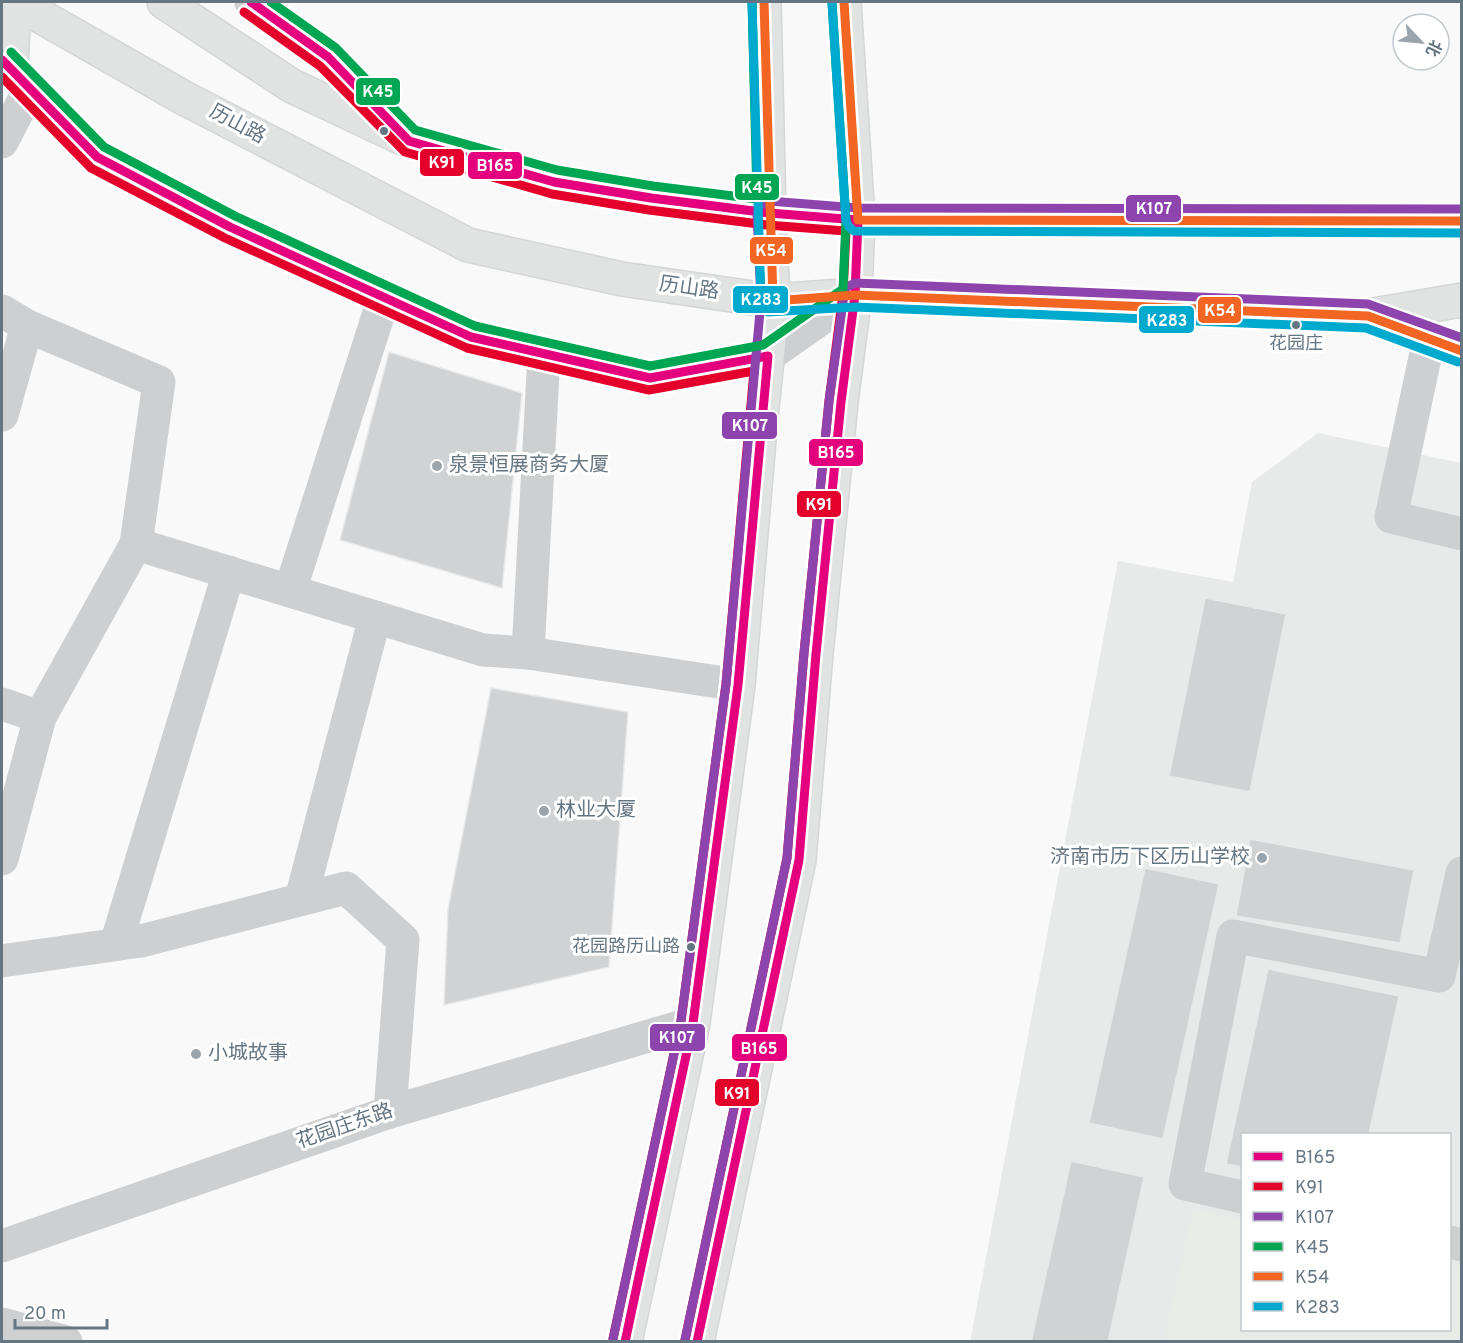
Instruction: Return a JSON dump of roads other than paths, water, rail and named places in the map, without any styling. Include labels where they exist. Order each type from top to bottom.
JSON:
[{"type":"main road","points":[[14,72],[15,2]]},
{"type":"main road","name":"历山路","points":[[15,2],[184,98],[468,245],[622,279],[773,301],[855,295],[1368,316],[1461,300]]},
{"type":"main road","points":[[164,2],[292,86],[409,141],[554,182],[651,198],[769,213],[858,220],[1461,221]]},
{"type":"main road","points":[[625,1341],[693,1023],[738,685],[773,301],[764,2]]},
{"type":"main road","points":[[697,1341],[799,860],[818,631],[855,295],[858,220],[844,2]]},
{"type":"main road","points":[[1368,316],[1461,351]]},
{"type":"street","points":[[251,2],[328,57],[409,141]]},
{"type":"street","points":[[2,142],[14,72]]},
{"type":"street","points":[[14,72],[97,157],[230,227],[471,337],[650,378],[768,356],[855,295]]},
{"type":"street","points":[[290,591],[384,297]]},
{"type":"street","points":[[2,415],[14,318],[159,382],[136,544],[40,717],[2,859]]},
{"type":"street","points":[[1429,339],[1391,517],[1461,534]]},
{"type":"street","points":[[528,653],[544,354]]},
{"type":"street","points":[[136,544],[483,650],[528,653],[738,685]]},
{"type":"street","points":[[116,944],[229,573]]},
{"type":"street","points":[[302,899],[375,617]]},
{"type":"street","points":[[2,704],[40,717]]},
{"type":"street","points":[[1241,1197],[1185,1184],[1233,936],[1439,976],[1461,873]]},
{"type":"street","points":[[2,961],[141,941],[346,888],[403,940],[390,1112]]},
{"type":"street","name":"花园庄东路","points":[[2,1246],[390,1112],[693,1023]]},
{"type":"street","points":[[2,1324],[66,1341]]},
{"type":"place","name":"花园庄","points":[[1296,325]]},
{"type":"place","name":"泉景·恒展商务大厦","points":[[437,466]]},
{"type":"place","name":"林业大厦","points":[[544,811]]},
{"type":"place","name":"济南市历下区历山学校","points":[[1262,858]]},
{"type":"place","name":"花园路历山路","points":[[691,947]]},
{"type":"place","name":"小城故事","points":[[196,1054]]}]
